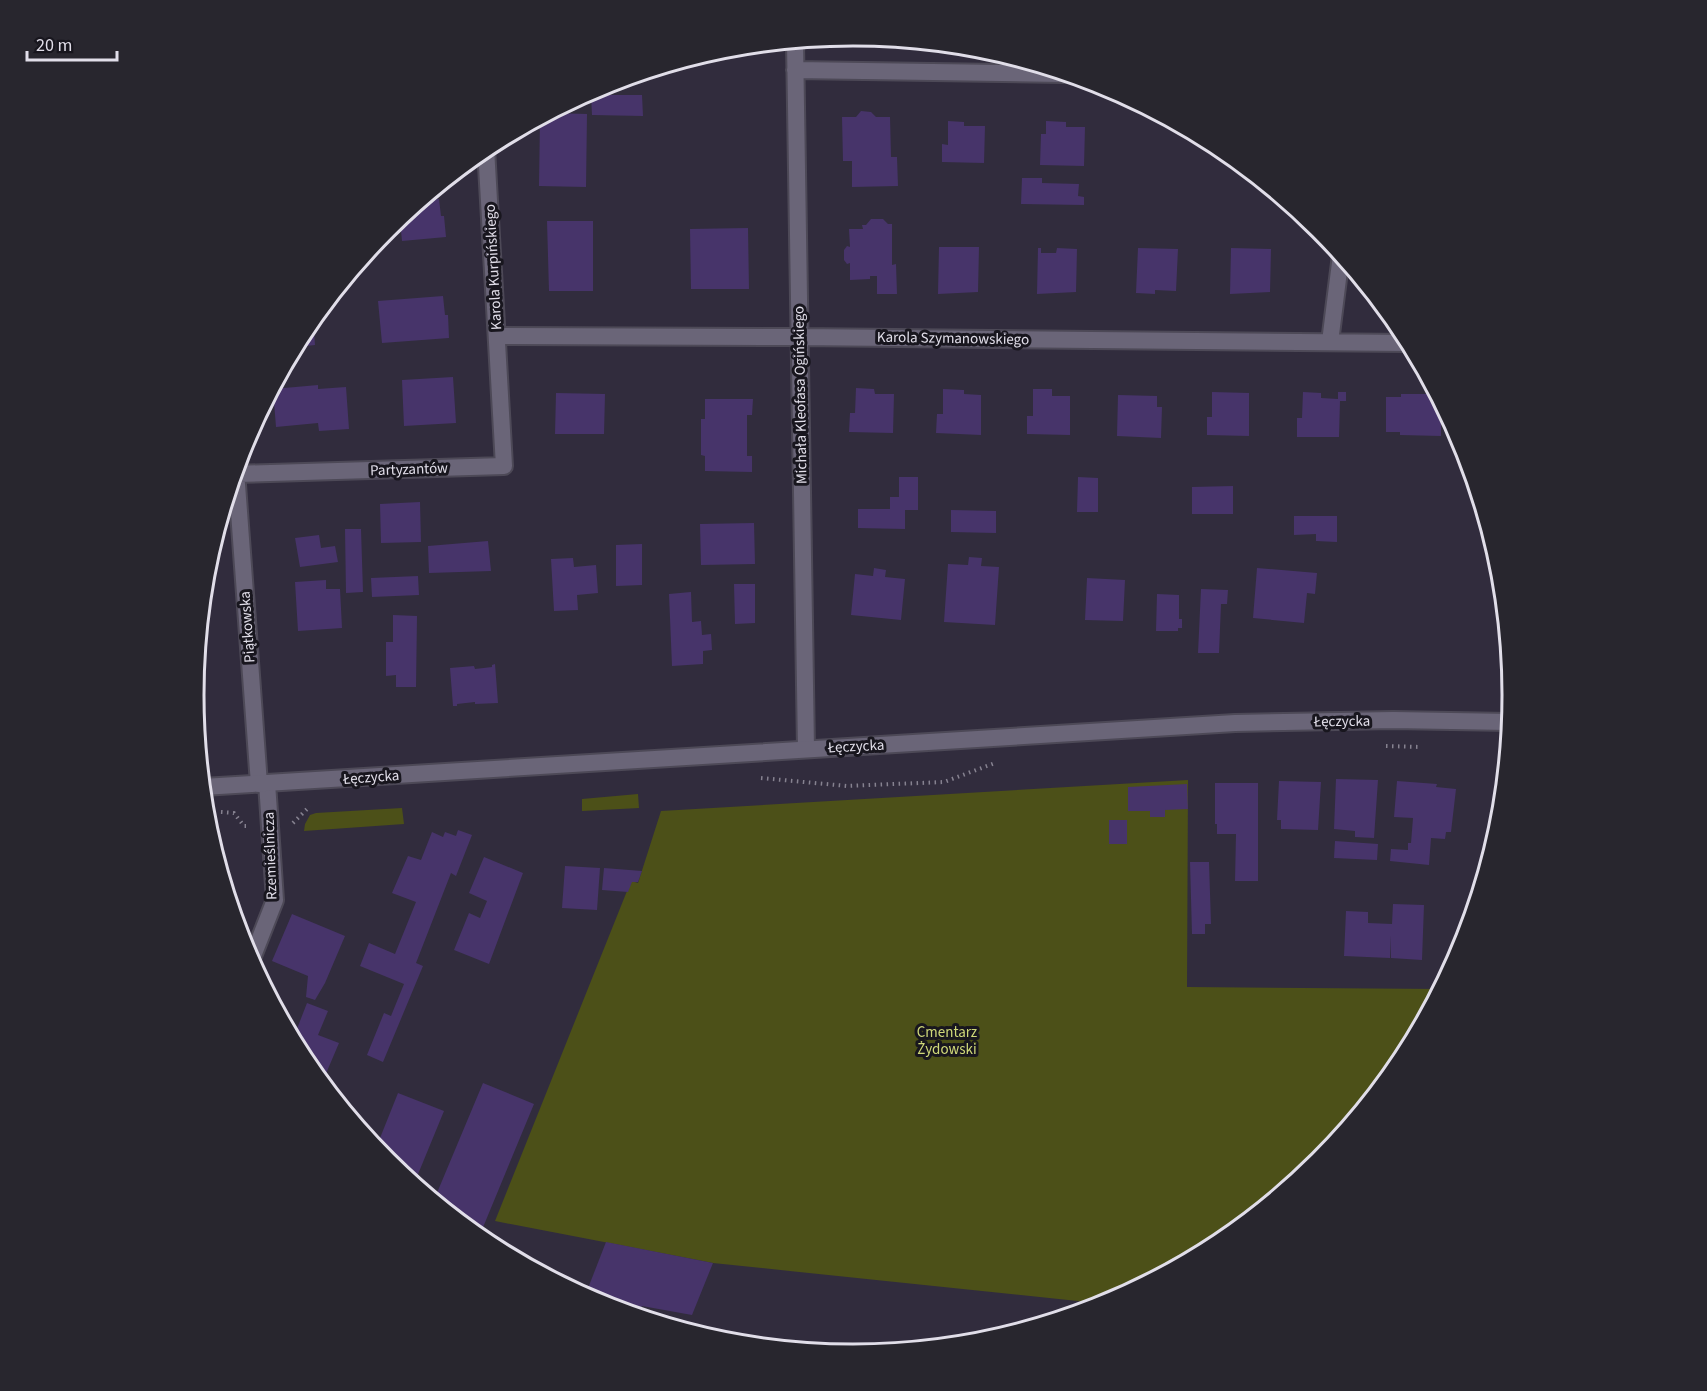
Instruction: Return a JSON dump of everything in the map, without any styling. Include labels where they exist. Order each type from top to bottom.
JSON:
[{"type":"street","name":"Michała Kleofasa Ogińskiego","points":[[795,50],[806,749]]},
{"type":"street","points":[[795,70],[1037,74]]},
{"type":"street","name":"Karola Kurpińskiego","points":[[487,160],[500,386]]},
{"type":"street","points":[[1330,342],[1340,266]]},
{"type":"street","name":"Karola Szymanowskiego","points":[[498,336],[1398,343]]},
{"type":"street","name":"Partyzantów","points":[[244,473],[504,466],[500,386]]},
{"type":"street","name":"Piątkowska","points":[[237,494],[263,783]]},
{"type":"street","name":"Łęczycka","points":[[211,786],[1235,723],[1393,720],[1501,722]]},
{"type":"street","name":"Rzemieślnicza","points":[[256,948],[275,900],[263,783]]},
{"type":"path","points":[[1376,746],[1424,747]]},
{"type":"path","points":[[751,777],[847,786],[944,782],[1003,760]]},
{"type":"path","points":[[215,811],[234,813],[244,826],[255,825]]},
{"type":"green space","name":"Cmentarz Żydowski","points":[[1188,780],[1187,987],[1433,989],[1416,1020],[1368,1091],[1312,1154],[1281,1183],[1249,1210],[1178,1258],[1141,1278],[1084,1302],[713,1263],[495,1221],[631,881],[638,883],[661,811]]},
{"type":"green space","points":[[638,794],[639,808],[582,811],[582,799]]},
{"type":"green space","points":[[402,808],[404,824],[304,831],[310,815],[316,813]]},
{"type":"building","points":[[642,95],[643,116],[592,115],[591,102],[605,96]]},
{"type":"building","points":[[861,111],[871,112],[876,117],[890,117],[891,157],[897,157],[898,186],[852,187],[852,161],[843,161],[842,117],[856,117]]},
{"type":"building","points":[[565,113],[587,114],[586,187],[539,186],[540,127]]},
{"type":"building","points":[[948,121],[964,122],[964,126],[985,126],[984,163],[942,162],[942,144],[948,145]]},
{"type":"building","points":[[1046,121],[1066,122],[1066,127],[1085,127],[1084,166],[1040,165],[1041,134],[1046,134]]},
{"type":"building","points":[[1022,178],[1042,178],[1042,183],[1079,184],[1078,196],[1084,197],[1084,205],[1021,204]]},
{"type":"building","points":[[439,199],[441,216],[444,216],[446,237],[402,241],[401,231]]},
{"type":"building","points":[[871,219],[883,219],[888,224],[892,224],[892,265],[896,264],[897,294],[877,294],[877,276],[870,276],[870,279],[850,280],[850,263],[847,264],[844,260],[844,250],[847,246],[850,247],[849,229],[863,229],[862,225],[866,225]]},
{"type":"building","points":[[547,221],[593,221],[593,291],[549,291]]},
{"type":"building","points":[[748,228],[749,289],[691,289],[690,229]]},
{"type":"building","points":[[939,247],[979,247],[978,292],[938,294]]},
{"type":"building","points":[[1038,248],[1041,248],[1041,253],[1056,253],[1057,248],[1077,249],[1076,292],[1037,294]]},
{"type":"building","points":[[1138,248],[1178,249],[1176,291],[1155,290],[1155,294],[1136,293]]},
{"type":"building","points":[[1231,248],[1271,249],[1270,292],[1230,294]]},
{"type":"building","points":[[443,296],[445,315],[448,315],[449,338],[382,343],[378,301]]},
{"type":"building","points":[[314,335],[315,345],[307,346]]},
{"type":"building","points":[[453,377],[456,423],[404,426],[402,380]]},
{"type":"building","points":[[318,385],[318,389],[346,387],[349,429],[319,431],[318,423],[276,427],[274,402],[282,388]]},
{"type":"building","points":[[856,388],[874,389],[875,394],[894,394],[893,433],[849,432],[850,413],[855,413]]},
{"type":"building","points":[[943,389],[964,390],[964,394],[981,395],[981,435],[936,433],[937,414],[943,414]]},
{"type":"building","points":[[1033,389],[1052,389],[1052,396],[1070,396],[1070,435],[1027,434],[1027,416],[1033,416]]},
{"type":"building","points":[[1212,392],[1249,393],[1249,436],[1207,435],[1207,417],[1212,417]]},
{"type":"building","points":[[1303,392],[1321,393],[1321,398],[1338,399],[1338,392],[1346,392],[1346,401],[1340,401],[1339,437],[1297,437],[1297,418],[1302,418]]},
{"type":"building","points":[[556,393],[605,394],[604,434],[555,434]]},
{"type":"building","points":[[1401,394],[1428,394],[1441,419],[1441,436],[1400,435],[1400,432],[1386,432],[1386,397],[1401,397]]},
{"type":"building","points":[[1118,395],[1157,396],[1157,407],[1162,407],[1161,438],[1117,436]]},
{"type":"building","points":[[705,399],[753,399],[752,415],[747,415],[747,456],[752,456],[752,472],[705,471],[705,456],[701,455],[701,419],[705,419]]},
{"type":"building","points":[[899,477],[918,477],[918,510],[905,510],[905,529],[858,528],[858,509],[890,509],[890,497],[899,497]]},
{"type":"building","points":[[1078,477],[1098,478],[1098,512],[1077,512]]},
{"type":"building","points":[[1233,486],[1233,514],[1192,514],[1192,487]]},
{"type":"building","points":[[420,502],[421,542],[381,543],[380,504]]},
{"type":"building","points":[[951,510],[996,511],[996,533],[951,532]]},
{"type":"building","points":[[1294,516],[1337,516],[1337,542],[1316,541],[1316,534],[1294,535]]},
{"type":"building","points":[[754,523],[755,564],[701,565],[700,524]]},
{"type":"building","points":[[345,529],[361,529],[363,592],[346,593]]},
{"type":"building","points":[[319,535],[321,548],[335,546],[338,562],[300,567],[295,538]]},
{"type":"building","points":[[488,541],[491,571],[429,573],[428,546]]},
{"type":"building","points":[[642,544],[642,585],[616,586],[616,545]]},
{"type":"building","points":[[969,557],[982,558],[981,566],[999,567],[995,625],[944,622],[948,564],[968,565]]},
{"type":"building","points":[[573,558],[574,567],[596,565],[598,593],[577,595],[578,610],[554,611],[551,559]]},
{"type":"building","points":[[874,568],[886,570],[885,577],[905,579],[901,620],[851,615],[855,574],[873,576]]},
{"type":"building","points":[[1257,568],[1317,573],[1315,594],[1307,593],[1304,623],[1253,618]]},
{"type":"building","points":[[418,576],[419,595],[372,597],[371,578]]},
{"type":"building","points":[[1087,578],[1125,580],[1123,621],[1085,620]]},
{"type":"building","points":[[326,580],[326,589],[340,589],[342,628],[298,631],[295,582]]},
{"type":"building","points":[[734,584],[755,584],[755,623],[735,624]]},
{"type":"building","points":[[1201,589],[1228,590],[1227,604],[1221,604],[1219,653],[1198,653]]},
{"type":"building","points":[[691,592],[692,622],[701,621],[702,635],[711,634],[712,650],[703,651],[703,664],[672,666],[669,594]]},
{"type":"building","points":[[1157,594],[1179,595],[1179,619],[1182,619],[1182,628],[1178,628],[1178,631],[1156,631]]},
{"type":"building","points":[[393,615],[417,616],[416,687],[396,687],[396,675],[386,676],[386,642],[393,642]]},
{"type":"building","points":[[495,664],[498,703],[475,704],[475,702],[453,706],[450,668],[474,666],[475,669],[492,667]]},
{"type":"building","points":[[1336,779],[1378,780],[1374,838],[1355,837],[1355,831],[1334,829]]},
{"type":"building","points":[[1279,781],[1321,782],[1318,830],[1281,829],[1281,820],[1277,820]]},
{"type":"building","points":[[1397,781],[1437,784],[1436,787],[1456,789],[1451,832],[1446,832],[1445,839],[1431,838],[1429,865],[1390,861],[1391,849],[1408,850],[1408,843],[1411,843],[1413,818],[1394,817]]},
{"type":"building","points":[[1215,783],[1258,783],[1258,881],[1235,881],[1236,834],[1217,834]]},
{"type":"building","points":[[1187,784],[1188,809],[1165,810],[1165,817],[1150,817],[1150,811],[1128,811],[1128,787]]},
{"type":"building","points":[[1109,820],[1127,820],[1127,844],[1109,844]]},
{"type":"building","points":[[458,830],[472,835],[456,876],[451,873],[416,963],[423,966],[383,1062],[367,1055],[384,1013],[391,1016],[404,984],[360,966],[369,943],[395,954],[416,902],[392,893],[408,856],[421,860],[432,832],[443,837],[445,832],[456,836]]},
{"type":"building","points":[[1335,841],[1378,844],[1377,860],[1334,858]]},
{"type":"building","points":[[484,857],[523,873],[489,964],[454,950],[469,913],[480,918],[487,901],[469,893]]},
{"type":"building","points":[[1190,862],[1209,862],[1211,924],[1205,924],[1205,934],[1192,934]]},
{"type":"building","points":[[565,866],[600,868],[597,910],[562,908]]},
{"type":"building","points":[[604,868],[642,871],[638,882],[632,882],[628,892],[602,890]]},
{"type":"building","points":[[1393,904],[1424,905],[1422,960],[1391,958],[1391,935],[1390,958],[1344,956],[1346,911],[1368,912],[1368,923],[1392,924]]},
{"type":"building","points":[[292,914],[345,936],[325,983],[315,1000],[306,997],[308,976],[272,961]]},
{"type":"building","points":[[307,1003],[328,1011],[318,1035],[339,1043],[326,1073],[314,1056],[297,1029]]},
{"type":"building","points":[[483,1083],[534,1104],[483,1228],[437,1192]]},
{"type":"building","points":[[398,1093],[444,1111],[418,1175],[380,1138]]},
{"type":"building","points":[[606,1242],[713,1263],[692,1315],[642,1306],[641,1308],[588,1288]]}]
